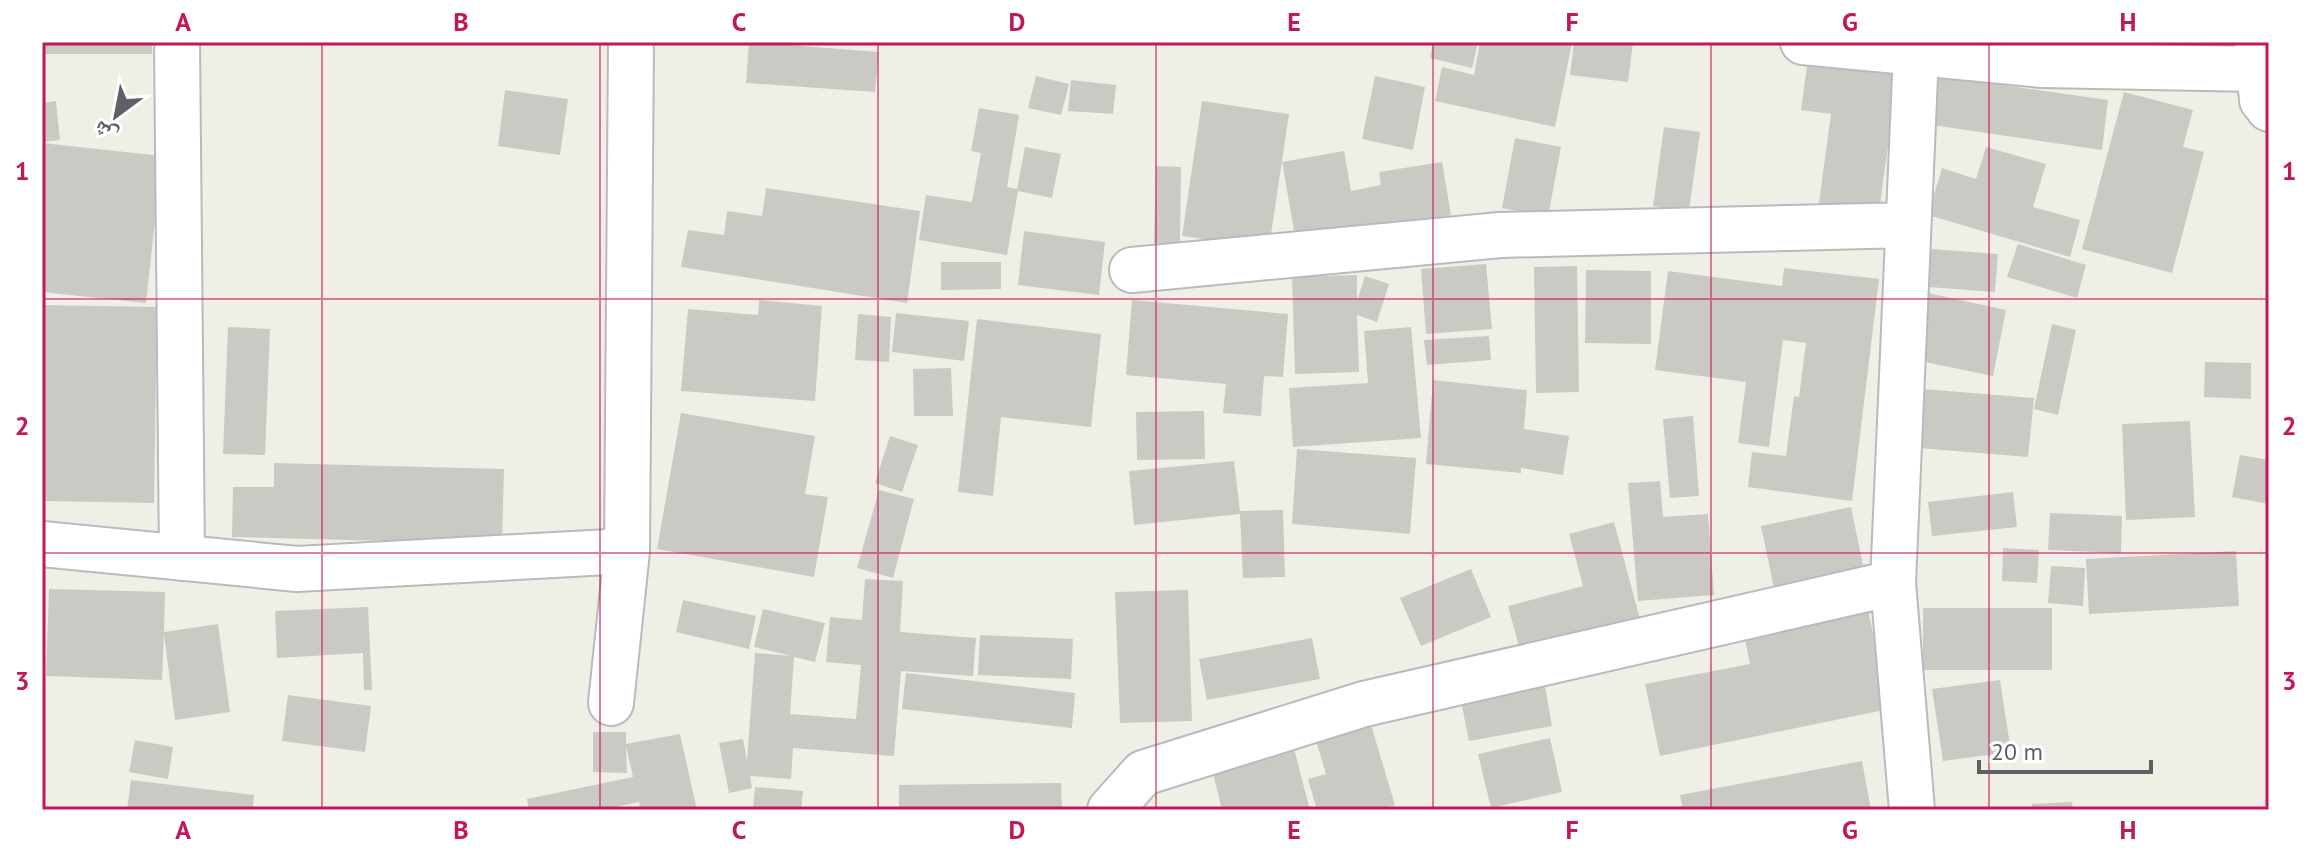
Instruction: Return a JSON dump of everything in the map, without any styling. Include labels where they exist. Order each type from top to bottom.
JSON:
[{"type":"street","points":[[177,42],[182,558]]},
{"type":"street","points":[[611,703],[627,551],[631,42]]},
{"type":"street","points":[[1803,42],[2042,65],[2261,73]]},
{"type":"street","points":[[1912,810],[1893,583],[1916,53]]},
{"type":"street","points":[[1132,270],[1500,235],[1908,225]]},
{"type":"street","points":[[42,544],[297,569],[627,551]]},
{"type":"street","points":[[1110,810],[1143,773],[1364,704],[1893,583]]},
{"type":"building","points":[[42,42],[152,42],[152,54],[42,54]]},
{"type":"building","points":[[749,42],[879,52],[875,92],[746,83]]},
{"type":"building","points":[[1433,42],[1478,42],[1472,68],[1430,58]]},
{"type":"building","points":[[1480,42],[1572,43],[1555,127],[1435,101],[1442,67],[1474,75]]},
{"type":"building","points":[[1574,42],[1633,42],[1628,82],[1570,75]]},
{"type":"building","points":[[1808,59],[1898,72],[1878,219],[1818,210],[1831,114],[1801,110]]},
{"type":"building","points":[[1036,76],[1069,84],[1061,115],[1028,108]]},
{"type":"building","points":[[1375,76],[1425,87],[1413,150],[1362,139]]},
{"type":"building","points":[[1939,76],[2108,100],[2102,150],[1932,125]]},
{"type":"building","points":[[1071,80],[1116,85],[1113,114],[1068,111]]},
{"type":"building","points":[[505,90],[568,99],[560,155],[498,146]]},
{"type":"building","points":[[2124,92],[2193,110],[2183,147],[2204,152],[2172,273],[2082,249]]},
{"type":"building","points":[[56,101],[60,140],[42,142],[42,103]]},
{"type":"building","points":[[1202,101],[1289,114],[1269,248],[1182,236]]},
{"type":"building","points":[[979,108],[1019,115],[1007,187],[1017,189],[1025,147],[1061,154],[1052,198],[1018,191],[1007,255],[919,240],[926,195],[972,202],[981,153],[971,151]]},
{"type":"building","points":[[1664,127],[1700,132],[1689,211],[1653,206]]},
{"type":"building","points":[[1515,138],[1561,147],[1548,217],[1502,208]]},
{"type":"building","points":[[42,143],[162,156],[146,303],[42,292]]},
{"type":"building","points":[[1986,147],[2046,164],[2033,207],[2080,220],[2070,257],[1928,215],[1942,168],[1976,179]]},
{"type":"building","points":[[1344,151],[1351,191],[1381,185],[1379,172],[1442,162],[1451,215],[1296,241],[1282,162]]},
{"type":"building","points":[[1156,166],[1181,167],[1180,243],[1154,243]]},
{"type":"building","points":[[766,188],[920,211],[907,303],[681,267],[688,230],[724,235],[727,211],[762,216]]},
{"type":"building","points":[[1024,231],[1105,242],[1099,295],[1018,285]]},
{"type":"building","points":[[2018,244],[2086,265],[2077,298],[2007,277]]},
{"type":"building","points":[[1918,248],[1998,254],[1995,292],[1915,286]]},
{"type":"building","points":[[941,262],[1001,262],[1001,289],[941,290]]},
{"type":"building","points":[[1486,264],[1492,329],[1426,334],[1421,269]]},
{"type":"building","points":[[1577,266],[1579,392],[1536,393],[1534,267]]},
{"type":"building","points":[[1784,268],[1879,279],[1852,501],[1748,487],[1752,452],[1786,456],[1794,396],[1799,397],[1806,343],[1783,340],[1769,447],[1738,443],[1746,382],[1655,370],[1668,271],[1782,286]]},
{"type":"building","points":[[1586,270],[1651,271],[1651,344],[1585,343]]},
{"type":"building","points":[[1357,275],[1357,301],[1365,276],[1389,284],[1377,322],[1357,315],[1359,372],[1295,374],[1292,277]]},
{"type":"building","points":[[1928,293],[2006,310],[1993,376],[1915,360]]},
{"type":"building","points":[[759,300],[822,306],[815,401],[681,391],[688,309],[758,315]]},
{"type":"building","points":[[1132,300],[1288,314],[1283,377],[1264,376],[1261,416],[1223,413],[1226,384],[1126,375]]},
{"type":"building","points":[[42,305],[157,307],[154,503],[42,501]]},
{"type":"building","points":[[896,313],[969,321],[964,361],[892,352]]},
{"type":"building","points":[[858,314],[891,317],[889,362],[855,360]]},
{"type":"building","points":[[977,319],[1101,334],[1091,427],[1001,417],[993,496],[958,492]]},
{"type":"building","points":[[2052,324],[2076,330],[2058,415],[2034,409]]},
{"type":"building","points":[[228,327],[270,329],[265,455],[223,454]]},
{"type":"building","points":[[1411,327],[1421,438],[1293,447],[1289,388],[1368,383],[1364,331]]},
{"type":"building","points":[[1489,336],[1491,360],[1427,365],[1424,340]]},
{"type":"building","points":[[2205,362],[2251,363],[2251,399],[2204,397]]},
{"type":"building","points":[[951,368],[953,416],[914,416],[913,369]]},
{"type":"building","points":[[1433,380],[1527,390],[1524,429],[1569,436],[1563,475],[1521,468],[1521,473],[1426,464]]},
{"type":"building","points":[[1910,388],[2034,398],[2028,457],[1906,447]]},
{"type":"building","points":[[1204,411],[1205,459],[1137,460],[1136,412]]},
{"type":"building","points":[[681,413],[815,436],[805,494],[828,497],[814,577],[657,549]]},
{"type":"building","points":[[1693,416],[1699,496],[1670,498],[1663,419]]},
{"type":"building","points":[[2190,421],[2195,517],[2126,520],[2122,424]]},
{"type":"building","points":[[890,436],[918,445],[902,492],[875,483]]},
{"type":"building","points":[[1297,449],[1416,458],[1410,534],[1292,524]]},
{"type":"building","points":[[2240,455],[2269,460],[2269,504],[2232,497]]},
{"type":"building","points":[[1234,461],[1240,511],[1283,510],[1285,577],[1243,578],[1240,514],[1134,525],[1129,471]]},
{"type":"building","points":[[274,463],[504,469],[502,544],[232,537],[233,487],[274,487]]},
{"type":"building","points":[[1660,481],[1663,517],[1708,514],[1714,595],[1638,601],[1628,483]]},
{"type":"building","points":[[879,490],[914,499],[893,578],[857,568]]},
{"type":"building","points":[[2013,492],[2017,527],[1932,536],[1928,502]]},
{"type":"building","points":[[1851,507],[1867,585],[1777,603],[1761,526]]},
{"type":"building","points":[[2050,513],[2122,516],[2121,553],[2048,550]]},
{"type":"building","points":[[1614,522],[1641,623],[1521,654],[1508,606],[1583,586],[1569,534]]},
{"type":"building","points":[[2003,548],[2039,550],[2037,583],[2002,581]]},
{"type":"building","points":[[2236,551],[2239,606],[2089,614],[2086,559]]},
{"type":"building","points":[[2051,566],[2085,568],[2083,606],[2048,603]]},
{"type":"building","points":[[1471,569],[1491,617],[1421,646],[1400,598]]},
{"type":"building","points":[[865,579],[903,581],[900,632],[976,638],[973,676],[901,671],[894,756],[793,748],[791,779],[750,776],[752,788],[729,793],[719,743],[743,739],[747,761],[755,653],[792,656],[754,647],[763,609],[825,623],[815,662],[794,657],[790,714],[856,719],[861,665],[826,662],[830,617],[862,620]]},
{"type":"building","points":[[49,589],[165,592],[164,632],[218,624],[230,712],[175,720],[164,634],[162,680],[46,676]]},
{"type":"building","points":[[1188,590],[1192,721],[1120,723],[1115,592]]},
{"type":"building","points":[[683,600],[756,616],[749,649],[676,632]]},
{"type":"building","points":[[368,607],[372,690],[364,690],[363,653],[277,658],[275,611]]},
{"type":"building","points":[[1923,608],[2052,608],[2052,670],[1923,670]]},
{"type":"building","points":[[1868,610],[1889,709],[1660,756],[1645,684],[1750,664],[1744,635]]},
{"type":"building","points":[[980,635],[1073,639],[1071,679],[978,675]]},
{"type":"building","points":[[1312,638],[1320,679],[1207,700],[1199,659]]},
{"type":"building","points":[[906,673],[1075,693],[1072,728],[902,709]]},
{"type":"building","points":[[2000,680],[2011,752],[1943,761],[1932,689]]},
{"type":"building","points":[[1545,686],[1552,726],[1469,741],[1461,701]]},
{"type":"building","points":[[288,695],[371,706],[365,752],[282,741]]},
{"type":"building","points":[[1369,718],[1395,805],[1378,810],[1317,810],[1308,779],[1326,774],[1314,734]]},
{"type":"building","points":[[593,732],[626,732],[626,744],[680,734],[697,810],[641,810],[639,802],[601,810],[529,810],[527,799],[633,777],[626,746],[627,773],[593,772]]},
{"type":"building","points":[[1291,737],[1310,810],[1222,810],[1209,757]]},
{"type":"building","points":[[1550,738],[1562,792],[1491,808],[1478,754]]},
{"type":"building","points":[[135,740],[173,747],[168,779],[129,772]]},
{"type":"building","points":[[1862,761],[1871,810],[1683,810],[1680,795]]},
{"type":"building","points":[[131,780],[254,795],[253,810],[127,810]]},
{"type":"building","points":[[1061,783],[1062,810],[899,810],[899,785]]},
{"type":"building","points":[[755,787],[803,791],[801,810],[753,810]]},
{"type":"building","points":[[2072,802],[2073,810],[2032,810],[2032,804]]}]
